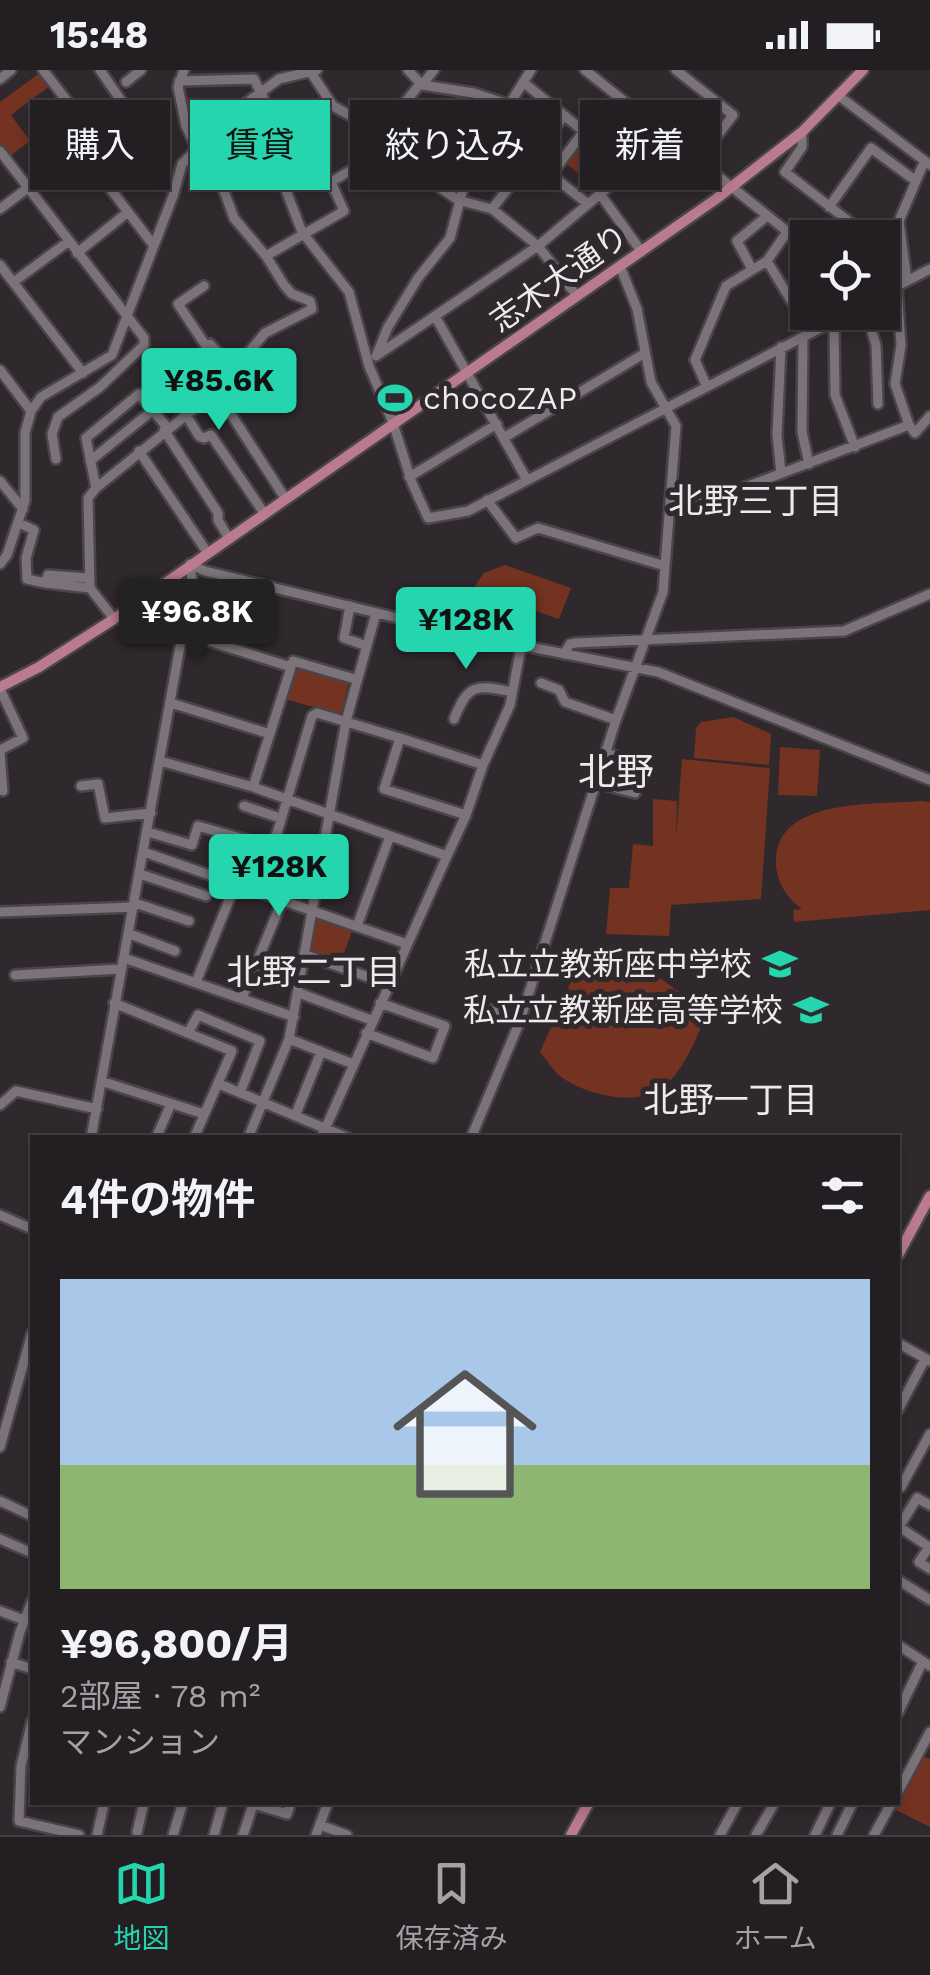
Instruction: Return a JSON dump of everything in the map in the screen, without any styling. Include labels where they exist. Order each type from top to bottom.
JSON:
[{"type":"main road","name":"志木大通り","points":[[0,688],[114,619],[732,187],[802,132],[863,70]]},
{"type":"main road","points":[[900,1253],[925,1217],[930,1196]]},
{"type":"main road","points":[[571,1835],[587,1805]]},
{"type":"street","points":[[0,79],[11,70]]},
{"type":"street","points":[[43,70],[67,100]]},
{"type":"street","points":[[126,82],[141,70]]},
{"type":"street","points":[[184,70],[179,81],[183,116],[190,132]]},
{"type":"street","points":[[408,70],[421,84],[496,100]]},
{"type":"street","points":[[408,100],[434,70]]},
{"type":"street","points":[[511,100],[531,70]]},
{"type":"street","points":[[585,70],[622,100]]},
{"type":"street","points":[[676,70],[715,100]]},
{"type":"street","points":[[103,71],[121,100]]},
{"type":"street","points":[[252,100],[279,80],[314,71],[333,106],[350,115]]},
{"type":"street","points":[[179,81],[254,79],[264,100]]},
{"type":"street","points":[[523,82],[580,129]]},
{"type":"street","points":[[838,96],[927,164],[899,220],[900,294]]},
{"type":"street","points":[[720,104],[734,115],[720,133]]},
{"type":"street","points":[[560,121],[564,116]]},
{"type":"street","points":[[785,172],[802,147],[802,132]]},
{"type":"street","points":[[560,163],[580,137]]},
{"type":"street","points":[[829,207],[871,148],[916,181]]},
{"type":"street","points":[[0,150],[144,338],[144,346],[100,387],[58,417],[52,434],[56,459]]},
{"type":"street","points":[[0,564],[7,555],[22,510],[25,432],[31,411],[41,397],[112,355],[182,164],[190,153]]},
{"type":"street","points":[[768,160],[847,220]]},
{"type":"street","points":[[266,256],[344,211],[330,182],[350,171]]},
{"type":"street","points":[[720,178],[790,234]]},
{"type":"street","points":[[560,182],[588,204]]},
{"type":"street","points":[[0,209],[28,188]]},
{"type":"street","points":[[112,190],[154,246]]},
{"type":"street","points":[[114,619],[89,583],[88,498],[140,450],[216,392],[232,368],[265,333],[312,309],[310,301],[292,294],[284,285],[234,218],[224,190]]},
{"type":"street","points":[[287,190],[302,232],[349,292],[369,366],[428,518],[468,510],[817,330]]},
{"type":"street","points":[[444,190],[458,200],[492,209],[538,246],[577,296]]},
{"type":"street","points":[[369,366],[418,278],[450,238],[461,190]]},
{"type":"street","points":[[492,209],[507,190]]},
{"type":"street","points":[[376,356],[538,246],[605,190]]},
{"type":"street","points":[[600,194],[641,251]]},
{"type":"street","points":[[77,252],[128,212]]},
{"type":"street","points":[[752,269],[737,242],[767,216]]},
{"type":"street","points":[[707,386],[694,360],[726,286],[767,261],[787,232]]},
{"type":"street","points":[[15,282],[69,242]]},
{"type":"street","points":[[767,261],[807,335],[802,432],[809,464]]},
{"type":"street","points":[[0,264],[83,373]]},
{"type":"street","points":[[472,1135],[520,1021],[616,720],[663,592],[676,426],[651,382],[638,309],[620,266]]},
{"type":"street","points":[[902,284],[930,269]]},
{"type":"street","points":[[204,286],[178,304],[206,346],[210,344],[232,368]]},
{"type":"street","points":[[435,316],[526,480]]},
{"type":"street","points":[[834,330],[835,395],[855,447]]},
{"type":"street","points":[[871,330],[876,346],[878,404]]},
{"type":"street","points":[[899,330],[901,345],[895,384],[909,425],[915,433],[930,416]]},
{"type":"street","points":[[781,347],[776,435],[781,472]]},
{"type":"street","points":[[505,437],[645,353]]},
{"type":"street","points":[[0,370],[31,411]]},
{"type":"street","points":[[216,392],[285,498]]},
{"type":"street","points":[[96,488],[86,438],[139,394],[218,512],[228,537]]},
{"type":"street","points":[[90,461],[153,410]]},
{"type":"street","points":[[185,413],[199,436],[211,434],[264,513]]},
{"type":"street","points":[[409,476],[498,424]]},
{"type":"street","points":[[670,501],[719,497],[909,425]]},
{"type":"street","points":[[140,450],[207,552]]},
{"type":"street","points":[[0,481],[22,510]]},
{"type":"street","points":[[487,500],[516,538],[538,528],[664,566]]},
{"type":"street","points":[[18,524],[34,530],[26,558],[27,579],[45,583],[48,574],[89,583]]},
{"type":"street","points":[[190,564],[376,613],[677,678],[930,780]]},
{"type":"street","points":[[92,1135],[171,703],[192,580],[190,564]]},
{"type":"street","points":[[564,654],[575,642],[844,631],[930,594]]},
{"type":"street","points":[[350,606],[344,638],[364,645]]},
{"type":"street","points":[[249,1135],[289,1039],[346,721],[376,613]]},
{"type":"street","points":[[183,632],[292,667]]},
{"type":"street","points":[[219,1084],[295,1116],[323,1133],[466,815],[482,765],[510,706],[522,647]]},
{"type":"street","points":[[253,787],[296,660],[355,678]]},
{"type":"street","points":[[541,683],[559,690],[565,702],[616,720]]},
{"type":"street","points":[[454,719],[471,690],[484,686],[512,692]]},
{"type":"street","points":[[0,688],[23,738],[0,752],[2,792]]},
{"type":"street","points":[[171,703],[270,734]]},
{"type":"street","points":[[260,890],[312,716],[317,713],[482,765]]},
{"type":"street","points":[[400,738],[384,790],[466,815]]},
{"type":"street","points":[[597,782],[635,793],[647,766],[606,753]]},
{"type":"street","points":[[160,761],[253,787],[447,856]]},
{"type":"street","points":[[81,786],[98,784],[105,818],[151,812]]},
{"type":"street","points":[[244,806],[280,818]]},
{"type":"street","points":[[148,832],[192,845],[198,826],[272,847]]},
{"type":"street","points":[[358,926],[390,836]]},
{"type":"street","points":[[144,852],[408,944]]},
{"type":"street","points":[[140,874],[206,896]]},
{"type":"street","points":[[196,982],[236,883]]},
{"type":"street","points":[[242,998],[283,900]]},
{"type":"street","points":[[0,912],[135,905],[189,921]]},
{"type":"street","points":[[130,934],[175,951]]},
{"type":"street","points":[[306,955],[388,984]]},
{"type":"street","points":[[16,975],[123,964],[196,982],[294,1017]]},
{"type":"street","points":[[299,993],[371,1020]]},
{"type":"street","points":[[114,1003],[232,1050],[195,1135]]},
{"type":"street","points":[[366,1034],[433,1058],[445,1026],[380,1003]]},
{"type":"street","points":[[474,1004],[520,1021]]},
{"type":"street","points":[[188,1033],[198,1016],[260,1041],[240,1093]]},
{"type":"street","points":[[289,1039],[354,1064]]},
{"type":"street","points":[[295,1116],[321,1052]]},
{"type":"street","points":[[104,1082],[204,1114]]},
{"type":"street","points":[[0,1106],[16,1091],[97,1108]]},
{"type":"street","points":[[157,1135],[171,1104]]},
{"type":"street","points":[[0,1217],[30,1228]]},
{"type":"street","points":[[0,1447],[30,1340]]},
{"type":"street","points":[[900,1344],[928,1360],[900,1407]]},
{"type":"street","points":[[900,1484],[930,1434]]},
{"type":"street","points":[[900,1487],[930,1506]]},
{"type":"street","points":[[900,1523],[917,1498]]},
{"type":"street","points":[[0,1501],[30,1515]]},
{"type":"street","points":[[900,1527],[930,1547],[919,1562],[930,1569]]},
{"type":"street","points":[[0,1539],[30,1552]]},
{"type":"street","points":[[900,1581],[930,1600]]},
{"type":"street","points":[[1,1701],[7,1665],[30,1606]]},
{"type":"street","points":[[0,1611],[24,1620]]},
{"type":"street","points":[[900,1647],[926,1664],[900,1710]]},
{"type":"street","points":[[900,1779],[926,1749],[930,1732]]},
{"type":"street","points":[[29,1749],[20,1783],[19,1821],[79,1835]]},
{"type":"street","points":[[20,1783],[30,1786]]},
{"type":"street","points":[[97,1835],[104,1805]]},
{"type":"street","points":[[136,1832],[143,1805]]},
{"type":"street","points":[[173,1835],[182,1805]]},
{"type":"street","points":[[214,1835],[223,1805]]},
{"type":"street","points":[[243,1835],[253,1805]]},
{"type":"street","points":[[260,1805],[298,1818]]},
{"type":"street","points":[[287,1814],[290,1805]]},
{"type":"street","points":[[327,1805],[318,1830],[347,1835]]},
{"type":"street","points":[[720,1835],[736,1805]]},
{"type":"street","points":[[756,1835],[773,1805]]},
{"type":"street","points":[[815,1835],[830,1805]]},
{"type":"street","points":[[836,1835],[852,1805]]},
{"type":"street","points":[[874,1835],[890,1805]]},
{"type":"shaded area","points":[[41,72],[51,85],[11,115],[30,141],[10,156],[0,144],[0,102]]},
{"type":"shaded area","points":[[580,140],[580,175],[564,162]]},
{"type":"shaded area","points":[[505,565],[571,588],[559,619],[495,597],[478,608],[461,606],[484,573]]},
{"type":"shaded area","points":[[296,663],[349,680],[341,715],[285,699]]},
{"type":"shaded area","points":[[733,717],[771,734],[769,765],[694,758],[696,728],[701,722]]},
{"type":"shaded area","points":[[780,747],[820,750],[817,796],[778,795]]},
{"type":"shaded area","points":[[682,759],[770,768],[761,899],[671,905],[669,936],[606,934],[610,888],[629,888],[633,844],[653,846],[653,799],[677,801],[676,838]]},
{"type":"shaded area","points":[[930,802],[930,910],[794,922],[793,910],[802,909],[783,889],[776,862],[780,841],[792,826],[810,815],[832,809]]},
{"type":"shaded area","points":[[316,913],[353,928],[340,964],[309,953]]},
{"type":"shaded area","points":[[613,945],[685,996],[705,1017],[689,1054],[672,1079],[654,1093],[642,1096],[628,1098],[584,1089],[561,1077],[540,1052],[580,961],[589,952]]},
{"type":"shaded area","points":[[922,1756],[930,1759],[930,1827],[890,1807],[900,1805],[903,1790]]},
{"type":"place","name":"chocoZAP","points":[[395,398]]},
{"type":"place","name":"私立立教新座中学校","points":[[780,964]]},
{"type":"place","name":"私立立教新座高等学校","points":[[811,1010]]},
{"type":"district","name":"北野三丁目","points":[[756,501]]},
{"type":"district","name":"北野","points":[[616,772]]},
{"type":"district","name":"北野二丁目","points":[[314,972]]},
{"type":"district","name":"北野一丁目","points":[[731,1100]]}]
